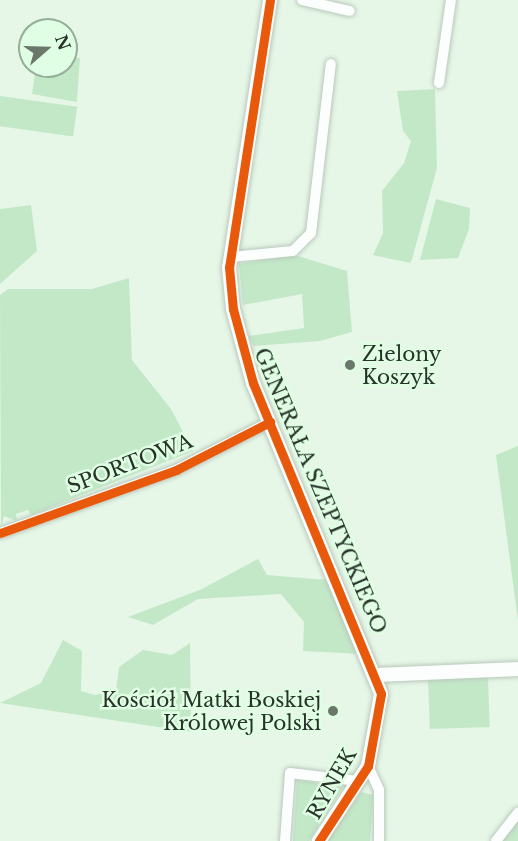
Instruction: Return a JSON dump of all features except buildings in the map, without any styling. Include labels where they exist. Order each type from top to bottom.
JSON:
[{"type":"main road","name":"GENERAŁA SZEPTYCKIEGO","points":[[270,0],[231,257],[232,309],[241,351],[376,675]]},
{"type":"main road","points":[[376,675],[518,671]]},
{"type":"main road","name":"RYNEK","points":[[319,841],[368,766],[379,725],[376,675]]},
{"type":"street","points":[[302,0],[350,11]]},
{"type":"street","points":[[439,83],[450,0]]},
{"type":"street","points":[[231,257],[293,251],[311,233],[331,64]]},
{"type":"street","name":"SPORTOWA","points":[[0,533],[176,470],[270,422]]},
{"type":"street","name":"RYNEK","points":[[368,766],[379,795],[380,841]]},
{"type":"street","name":"RYNEK","points":[[285,841],[290,773],[359,781]]},
{"type":"street","points":[[496,841],[518,813]]},
{"type":"green space","points":[[78,58],[80,58],[77,102],[32,94],[34,78],[78,78]]},
{"type":"green space","points":[[435,89],[437,168],[412,259],[410,263],[373,255],[383,233],[382,191],[404,163],[411,141],[403,131],[397,91]]},
{"type":"green space","points":[[0,96],[77,107],[73,137],[0,126]]},
{"type":"green space","points":[[436,199],[470,208],[469,229],[458,258],[420,260]]},
{"type":"green space","points":[[31,205],[37,251],[0,284],[0,209]]},
{"type":"green space","points":[[295,255],[347,271],[352,332],[320,341],[253,346],[249,336],[304,328],[302,294],[243,305],[239,264]]},
{"type":"green space","points":[[129,278],[132,360],[171,409],[193,451],[31,515],[28,510],[16,514],[17,521],[4,516],[1,527],[0,295],[8,289],[92,289]]},
{"type":"green space","points":[[518,446],[518,621],[496,455]]},
{"type":"green space","points":[[258,559],[267,575],[328,580],[361,654],[303,651],[304,622],[281,594],[198,599],[153,625],[128,617],[202,589]]},
{"type":"green space","points":[[63,640],[82,651],[81,691],[95,695],[116,690],[119,667],[143,650],[172,655],[190,643],[191,732],[0,703],[41,683]]},
{"type":"green space","points":[[488,677],[490,727],[430,729],[428,679]]},
{"type":"green space","points":[[297,780],[343,787],[309,841],[293,841]]},
{"type":"green space","points":[[361,792],[373,795],[370,841],[327,841]]},
{"type":"green space","points":[[518,816],[518,841],[500,841]]},
{"type":"cycle path","points":[[270,0],[229,267],[233,309],[253,383],[381,694],[368,766],[319,841]]},
{"type":"cycle path","points":[[0,533],[176,470],[270,422]]},
{"type":"place","name":"Zielony Koszyk","points":[[350,365]]},
{"type":"place","name":"Kościół Matki Boskiej Królowej Polski","points":[[333,711]]}]
